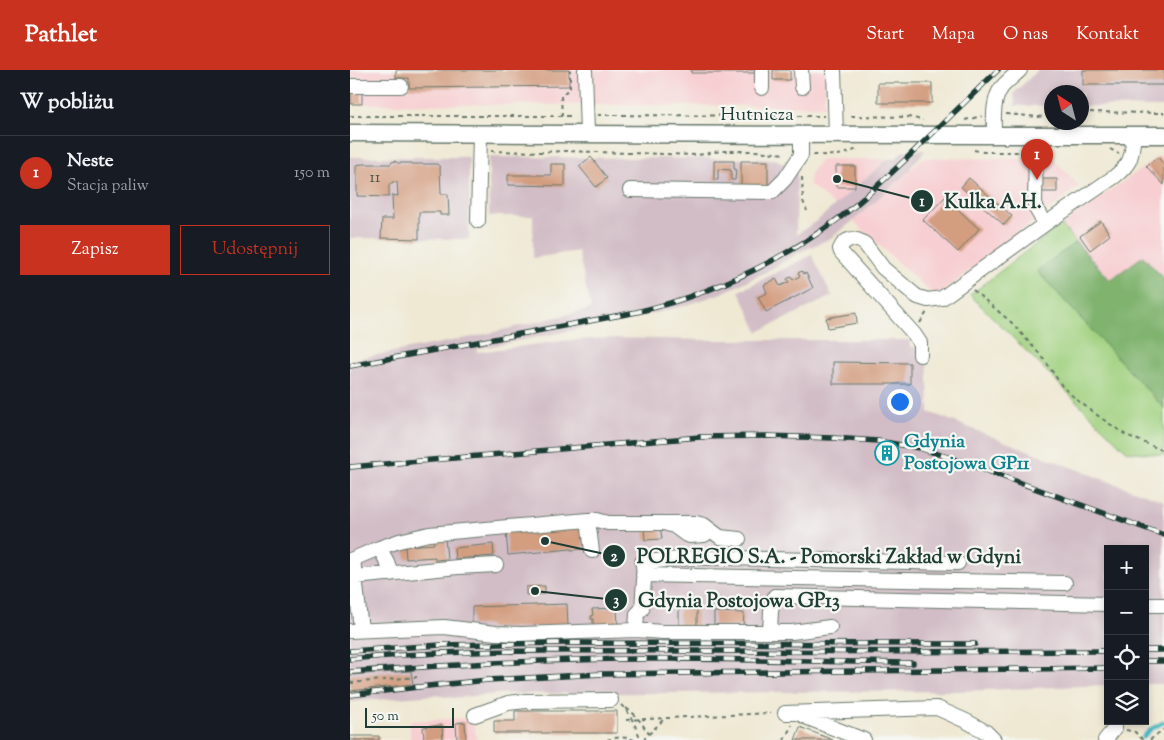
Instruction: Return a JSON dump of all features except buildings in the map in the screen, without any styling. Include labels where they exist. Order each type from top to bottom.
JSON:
[{"type":"main road","name":"Hutnicza","points":[[350,133],[1164,135]]},
{"type":"street","points":[[762,70],[762,88]]},
{"type":"street","points":[[802,70],[802,87]]},
{"type":"street","points":[[834,70],[836,135]]},
{"type":"street","points":[[994,135],[996,97],[1020,70]]},
{"type":"street","points":[[585,73],[587,133]]},
{"type":"street","points":[[350,86],[401,86]]},
{"type":"street","points":[[478,222],[480,133]]},
{"type":"street","points":[[630,190],[772,192],[785,179],[801,155],[800,135]]},
{"type":"street","points":[[1036,135],[1035,207],[1046,224]]},
{"type":"street","points":[[920,355],[918,339],[843,254],[840,249],[841,245],[847,240],[854,238],[862,241],[883,268],[915,295],[923,299],[935,300],[947,295],[1125,169],[1131,155],[1134,135]]},
{"type":"street","points":[[588,520],[592,551]]},
{"type":"street","points":[[739,539],[720,537],[704,525],[696,523],[608,523],[597,520],[429,534],[379,548],[352,560],[356,577],[355,630],[444,627],[509,634],[636,630],[663,632],[792,632],[830,627]]},
{"type":"street","points":[[379,548],[390,568],[390,574]]},
{"type":"street","points":[[643,564],[693,558],[958,562]]},
{"type":"street","points":[[643,564],[1065,583]]},
{"type":"street","points":[[636,630],[637,614],[642,609],[643,564]]},
{"type":"street","points":[[356,577],[496,565]]},
{"type":"street","points":[[770,632],[771,611],[776,596],[1104,604]]},
{"type":"street","points":[[1149,605],[1164,605]]},
{"type":"street","points":[[475,715],[508,703],[526,701],[611,700]]},
{"type":"street","points":[[785,713],[937,708],[966,720],[986,732],[994,740]]},
{"type":"street","points":[[800,713],[864,740]]},
{"type":"street","points":[[1104,740],[1115,728]]},
{"type":"path","points":[[562,116],[561,96],[570,88],[570,70]]},
{"type":"path","points":[[959,122],[995,112],[1039,117],[1044,116]]},
{"type":"path","points":[[1089,112],[1164,113]]},
{"type":"path","points":[[598,115],[826,116]]},
{"type":"path","points":[[350,116],[574,116]]},
{"type":"path","points":[[851,116],[908,117],[927,121]]},
{"type":"path","points":[[479,152],[563,151],[698,155],[721,150],[841,156],[858,149]]},
{"type":"path","points":[[1110,149],[1122,155],[1131,155]]},
{"type":"path","points":[[968,150],[1023,152],[1027,156],[1036,156]]},
{"type":"path","points":[[801,155],[803,201],[807,211]]},
{"type":"path","points":[[964,282],[1011,322],[1044,359],[1062,386],[1077,400],[1126,435],[1164,452]]},
{"type":"path","points":[[914,334],[935,300]]},
{"type":"path","points":[[350,683],[417,677]]},
{"type":"path","points":[[611,700],[633,713],[649,734]]},
{"type":"path","points":[[624,707],[642,740],[664,719]]},
{"type":"path","points":[[626,720],[785,713]]},
{"type":"path","points":[[1115,728],[1135,732],[1143,740]]},
{"type":"path","points":[[1150,740],[1164,729]]},
{"type":"path","points":[[607,740],[617,737],[626,737],[634,740]]},
{"type":"shaded area","points":[[350,70],[825,70],[825,106],[350,104]]},
{"type":"shaded area","points":[[1038,70],[1164,70],[1164,107],[1089,106],[1089,85],[1044,85],[1044,106],[1015,106],[1014,93]]},
{"type":"shaded area","points":[[925,150],[910,170],[853,221],[831,238],[722,293],[684,306],[639,317],[477,349],[477,352],[563,341],[607,338],[910,340],[910,347],[927,347],[929,412],[1164,501],[1164,684],[1149,684],[1149,545],[1104,545],[1104,685],[961,691],[496,694],[453,698],[435,695],[350,702],[350,360],[473,337],[591,309],[578,251],[533,258],[533,216],[489,216],[489,157],[776,159],[797,174],[796,235],[818,220],[888,159],[896,158],[903,151]]},
{"type":"shaded area","points":[[1164,153],[1164,279],[1142,256],[1110,280],[1061,225]]},
{"type":"shaded area","points":[[350,157],[469,157],[469,239],[350,238]]},
{"type":"shaded area","points":[[923,158],[1054,159],[1079,186],[936,297],[853,221]]},
{"type":"shaded area","points":[[821,159],[888,159],[835,206],[809,184],[810,174]]},
{"type":"shaded area","points":[[812,255],[832,296],[758,332],[739,291]]},
{"type":"shaded area","points":[[468,718],[473,721],[477,740],[410,740],[410,721]]},
{"type":"green space","points":[[1061,225],[1076,242],[1037,271],[1164,408],[1164,455],[1126,451],[970,295]]},
{"type":"green space","points":[[1076,242],[1110,280],[1143,256],[1164,279],[1164,408],[1037,271]]},
{"type":"waterway","points":[[1143,737],[1151,729],[1164,722]]},
{"type":"railway","points":[[350,366],[637,312],[665,305],[718,286],[795,248],[842,216],[874,189],[998,70]]},
{"type":"railway","points":[[350,467],[700,437],[766,436],[878,441],[919,448],[957,460],[1164,535]]},
{"type":"railway","points":[[350,651],[441,645],[562,643],[975,644]]},
{"type":"railway","points":[[1149,650],[1164,650]]},
{"type":"railway","points":[[350,659],[442,653],[535,651],[1104,651]]},
{"type":"railway","points":[[350,672],[496,663],[605,659],[913,663]]},
{"type":"railway","points":[[1149,661],[1164,661]]},
{"type":"railway","points":[[350,695],[488,680],[602,674],[1104,668]]},
{"type":"place","name":"Kulka A.H.","points":[[837,179]]},
{"type":"place","name":"Neste","points":[[1037,180]]},
{"type":"place","name":"Gdynia Postojowa GP11","points":[[887,453]]},
{"type":"place","name":"POLREGIO S.A. - Pomorski Zakład w Gdyni","points":[[545,541]]},
{"type":"place","name":"Gdynia Postojowa GP13","points":[[535,591]]}]
